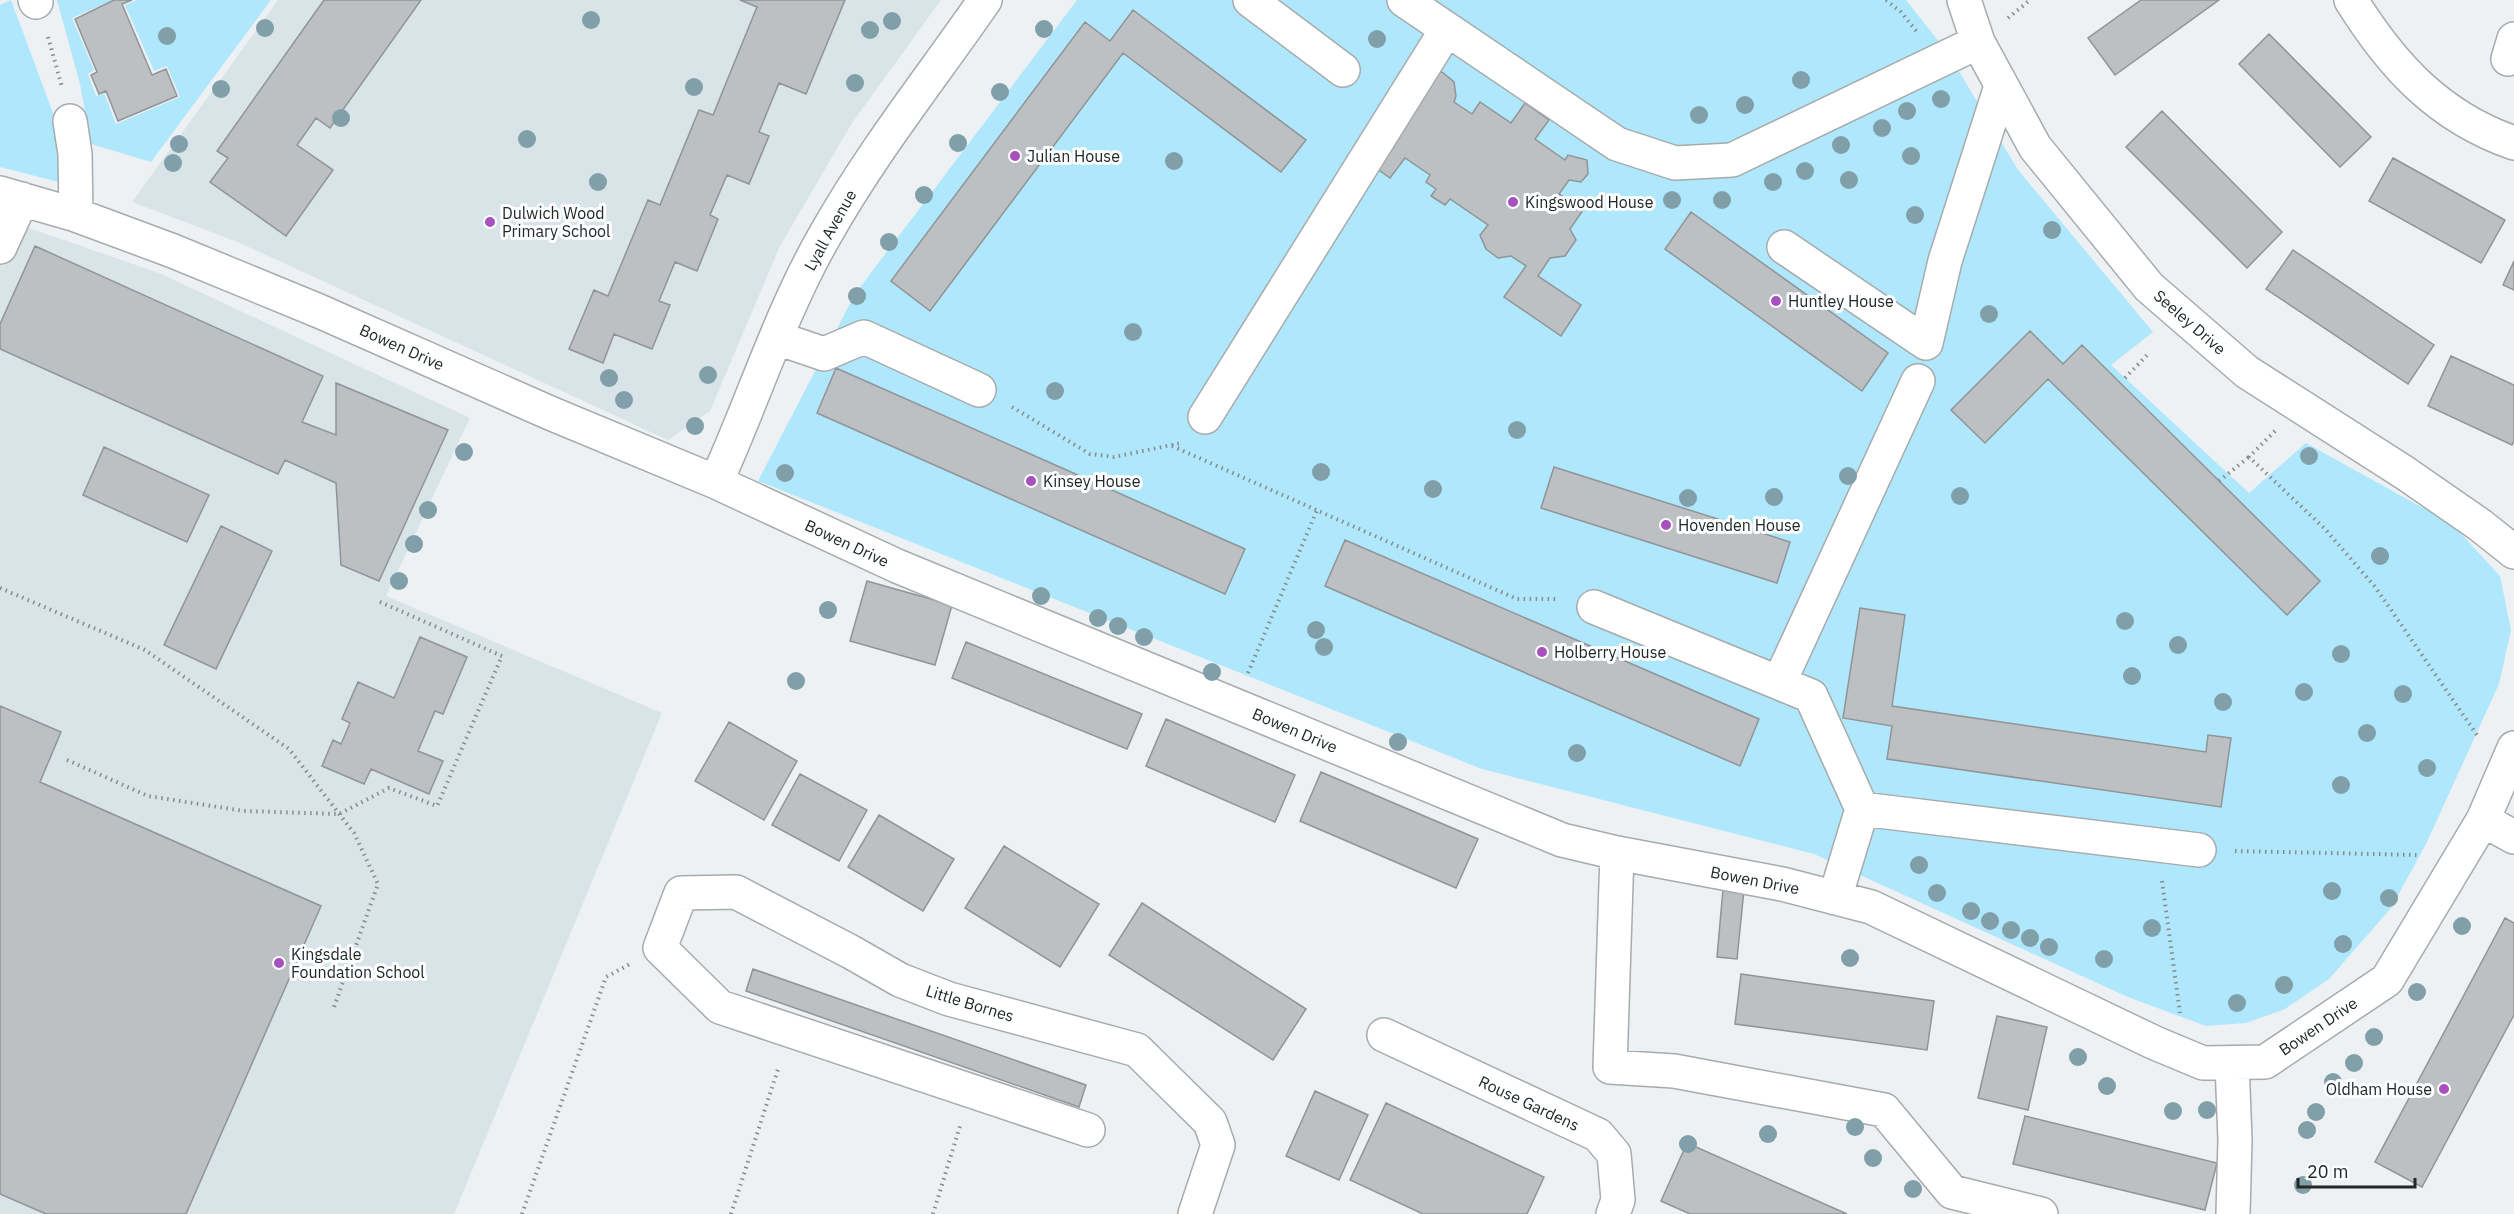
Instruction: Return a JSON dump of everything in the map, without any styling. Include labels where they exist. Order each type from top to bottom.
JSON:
[{"type":"street","name":"Lyall Avenue","points":[[716,482],[777,338],[823,238],[865,170],[986,0]]},
{"type":"street","points":[[1250,0],[1343,70]]},
{"type":"street","points":[[1404,0],[1617,144],[1675,163],[1732,160],[1978,42]]},
{"type":"street","name":"Seeley Drive","points":[[1964,0],[1978,42],[2035,147],[2149,287],[2247,372],[2405,472],[2514,552]]},
{"type":"street","points":[[2351,0],[2386,51],[2421,90],[2456,115],[2496,137],[2514,143]]},
{"type":"street","points":[[1197,429],[1447,29]]},
{"type":"street","points":[[1784,247],[1926,343],[1945,261],[2001,86]]},
{"type":"street","points":[[70,121],[75,154],[76,215]]},
{"type":"street","points":[[0,247],[11,196]]},
{"type":"street","name":"Bowen Drive","points":[[11,196],[76,215],[173,251],[319,311],[550,413],[716,482],[897,566],[1562,840],[1617,853],[1782,884],[1871,907],[2204,1063],[2265,1062],[2387,980],[2483,820]]},
{"type":"street","points":[[777,338],[824,354],[864,337],[979,390]]},
{"type":"street","points":[[1779,682],[1918,381]]},
{"type":"street","points":[[1594,607],[1811,696],[1862,808],[1835,898]]},
{"type":"street","points":[[2509,760],[2483,820],[2514,837]]},
{"type":"street","points":[[1862,808],[2199,850]]},
{"type":"street","points":[[1617,853],[1610,1067],[1674,1071],[1884,1110],[1952,1192],[2041,1214]]},
{"type":"street","name":"Little Bornes","points":[[660,948],[681,893],[736,892],[910,984],[949,999],[1137,1050],[1210,1122],[1218,1145],[1195,1214]]},
{"type":"street","points":[[660,948],[720,1007],[1088,1130]]},
{"type":"street","name":"Rouse Gardens","points":[[1383,1035],[1598,1135],[1614,1154],[1618,1200],[1613,1214]]},
{"type":"street","points":[[2232,1063],[2235,1140],[2234,1214]]},
{"type":"path","points":[[35,1],[56,58],[70,121]]},
{"type":"path","points":[[2125,378],[2149,353]]},
{"type":"path","points":[[2219,481],[2249,457],[2301,406]]},
{"type":"path","points":[[1019,411],[1090,454],[1114,457],[1172,446],[1197,429]]},
{"type":"path","points":[[1172,446],[1517,599],[1565,599],[1594,607]]},
{"type":"path","points":[[2249,457],[2325,529],[2376,588],[2509,760]]},
{"type":"path","points":[[1235,705],[1317,510]]},
{"type":"path","points":[[0,588],[145,650],[289,749],[354,832],[378,884],[334,1007]]},
{"type":"path","points":[[67,760],[148,796],[244,811],[339,814],[389,788],[437,806],[502,656],[378,601]]},
{"type":"path","points":[[2157,845],[2186,1055]]},
{"type":"path","points":[[2199,850],[2462,856]]},
{"type":"path","points":[[522,1214],[606,977],[660,948]]},
{"type":"path","points":[[730,1214],[791,1031]]},
{"type":"path","points":[[933,1214],[971,1091]]},
{"type":"shaded area","points":[[11,0],[53,113],[59,182],[0,167],[0,5]]},
{"type":"shaded area","points":[[57,0],[113,0],[72,18],[94,70],[88,74],[96,96],[104,93],[116,124],[180,97],[167,66],[154,71],[125,5],[137,0],[271,0],[151,162],[91,144],[80,84]]},
{"type":"shaded area","name":"Dulwich Wood Primary School","points":[[278,0],[941,0],[852,123],[780,246],[710,411],[668,440],[240,243],[132,202]]},
{"type":"shaded area","points":[[1077,0],[1906,0],[1948,53],[2018,170],[2153,332],[2111,365],[2249,493],[2306,443],[2452,524],[2500,576],[2511,630],[2499,684],[2426,844],[2391,908],[2329,979],[2285,1009],[2246,1023],[2206,1026],[2128,997],[1814,854],[1482,769],[758,481],[855,294]],"holes":[[[1134,10],[1306,140],[1282,172],[1123,53],[929,310],[891,281],[1085,22],[1110,41]],[[1442,72],[1454,82],[1456,96],[1454,102],[1472,114],[1480,102],[1511,123],[1525,104],[1535,139],[1565,160],[1568,155],[1587,160],[1588,174],[1582,182],[1569,180],[1559,194],[1583,210],[1570,229],[1576,240],[1565,256],[1550,258],[1538,276],[1581,305],[1561,335],[1526,266],[1511,256],[1498,258],[1486,249],[1481,235],[1488,225],[1450,199],[1445,205],[1431,196],[1436,189],[1426,182],[1430,175],[1405,158],[1390,178],[1372,165],[1426,75]],[[1691,212],[1888,353],[1862,390],[1665,249]],[[2030,331],[2063,364],[2082,345],[2320,581],[2287,614],[2048,379],[1985,443],[1952,410]],[[836,369],[1245,550],[1225,593],[817,413]],[[1554,467],[1789,542],[1777,583],[1542,508]],[[1345,540],[1759,719],[1740,765],[1325,586]],[[1860,608],[1905,615],[1892,706],[2206,752],[2208,735],[2231,738],[2221,807],[1887,759],[1892,726],[1843,718]]]},
{"type":"shaded area","name":"Kingsdale Foundation School","points":[[3,219],[159,273],[470,418],[386,596],[662,713],[454,1214],[0,1214],[0,225]]},
{"type":"building","points":[[114,0],[132,0],[122,4],[152,75],[166,69],[177,96],[118,121],[106,91],[99,94],[91,75],[97,72],[75,19]]},
{"type":"building","points":[[324,0],[421,0],[330,128],[316,118],[297,145],[333,170],[286,236],[210,182],[228,158],[217,151]]},
{"type":"building","points":[[740,0],[845,0],[806,94],[779,83],[759,132],[769,136],[749,184],[727,175],[710,215],[718,219],[697,271],[675,262],[659,301],[670,305],[652,349],[614,334],[603,363],[569,349],[594,290],[608,296],[648,200],[660,205],[699,110],[713,115],[757,7]]},
{"type":"building","points":[[2141,0],[2219,0],[2115,75],[2088,38]]},
{"type":"building","name":"Julian House","points":[[1133,10],[1306,140],[1281,172],[1123,53],[930,311],[891,281],[1085,22],[1110,41]]},
{"type":"building","points":[[2269,34],[2371,137],[2340,167],[2239,64]]},
{"type":"building","name":"Kingswood House","points":[[1442,72],[1454,82],[1456,96],[1454,102],[1472,114],[1480,102],[1511,123],[1525,103],[1549,120],[1535,139],[1565,160],[1568,155],[1587,160],[1588,174],[1581,182],[1569,180],[1559,194],[1583,210],[1570,229],[1576,240],[1565,256],[1550,258],[1538,276],[1581,305],[1561,336],[1504,297],[1526,266],[1511,256],[1498,258],[1486,249],[1480,235],[1488,225],[1450,199],[1445,205],[1431,196],[1436,189],[1426,182],[1430,175],[1405,158],[1390,178],[1372,165],[1426,75]]},
{"type":"building","points":[[2162,111],[2282,232],[2247,268],[2126,147]]},
{"type":"building","points":[[2393,158],[2505,220],[2481,263],[2369,201]]},
{"type":"building","name":"Huntley House","points":[[1691,212],[1888,353],[1862,391],[1665,249]]},
{"type":"building","points":[[35,246],[323,376],[302,422],[336,435],[336,383],[448,430],[379,581],[341,565],[336,483],[285,460],[278,474],[0,349],[0,324]]},
{"type":"building","points":[[2293,250],[2434,345],[2408,384],[2266,289]]},
{"type":"building","points":[[2514,261],[2514,290],[2503,285]]},
{"type":"building","points":[[2030,331],[2063,364],[2082,345],[2320,581],[2287,615],[2048,379],[1985,443],[1951,410]]},
{"type":"building","points":[[2451,356],[2514,385],[2514,441],[2512,445],[2428,406]]},
{"type":"building","name":"Kinsey House","points":[[836,368],[1245,549],[1225,594],[817,413]]},
{"type":"building","points":[[104,447],[209,495],[187,542],[83,495]]},
{"type":"building","name":"Hovenden House","points":[[1554,467],[1790,542],[1777,583],[1541,508]]},
{"type":"building","points":[[221,526],[272,551],[216,669],[164,645]]},
{"type":"building","name":"Holberry House","points":[[1345,540],[1759,719],[1740,766],[1325,586]]},
{"type":"building","points":[[867,581],[952,605],[935,665],[850,641]]},
{"type":"building","points":[[1860,608],[1905,615],[1892,706],[2206,752],[2208,735],[2231,738],[2221,807],[1887,759],[1892,726],[1843,718]]},
{"type":"building","points":[[420,637],[467,657],[443,714],[435,711],[418,751],[443,761],[429,794],[371,769],[364,784],[322,766],[333,740],[341,744],[350,723],[342,719],[358,682],[394,698]]},
{"type":"building","points":[[966,642],[1142,714],[1127,749],[952,678]]},
{"type":"building","points":[[0,706],[61,732],[40,782],[321,906],[186,1214],[46,1214],[0,1194]]},
{"type":"building","points":[[1166,719],[1295,775],[1275,822],[1146,766]]},
{"type":"building","points":[[729,722],[797,761],[764,820],[695,781]]},
{"type":"building","points":[[1321,772],[1478,839],[1456,888],[1300,821]]},
{"type":"building","points":[[800,774],[867,810],[839,861],[772,825]]},
{"type":"building","points":[[879,815],[954,859],[923,911],[848,867]]},
{"type":"building","points":[[1004,846],[1099,904],[1060,967],[965,908]]},
{"type":"building","points":[[1724,878],[1745,880],[1737,959],[1717,957]]},
{"type":"building","points":[[1142,903],[1306,1009],[1273,1060],[1109,955]]},
{"type":"building","name":"Oldham House","points":[[2505,918],[2514,923],[2514,1015],[2422,1187],[2375,1162]]},
{"type":"building","points":[[753,969],[1086,1085],[1079,1107],[746,991]]},
{"type":"building","points":[[1741,974],[1934,1001],[1927,1050],[1735,1024]]},
{"type":"building","points":[[1997,1016],[2047,1027],[2028,1110],[1978,1098]]},
{"type":"building","points":[[1315,1091],[1368,1115],[1339,1180],[1286,1156]]},
{"type":"building","points":[[1386,1103],[1544,1177],[1527,1214],[1423,1214],[1350,1180]]},
{"type":"building","points":[[2025,1116],[2217,1163],[2205,1210],[2013,1164]]},
{"type":"building","points":[[1687,1143],[1847,1214],[1690,1214],[1661,1201]]},
{"type":"place","name":"Julian House","points":[[1015,156]]},
{"type":"place","name":"Kingswood House","points":[[1513,202]]},
{"type":"place","name":"Dulwich Wood Primary School","points":[[490,222]]},
{"type":"place","name":"Huntley House","points":[[1776,301]]},
{"type":"place","name":"Kinsey House","points":[[1031,481]]},
{"type":"place","name":"Hovenden House","points":[[1666,525]]},
{"type":"place","name":"Holberry House","points":[[1542,652]]},
{"type":"place","name":"Kingsdale Foundation School","points":[[279,963]]},
{"type":"place","name":"Oldham House","points":[[2444,1089]]}]
